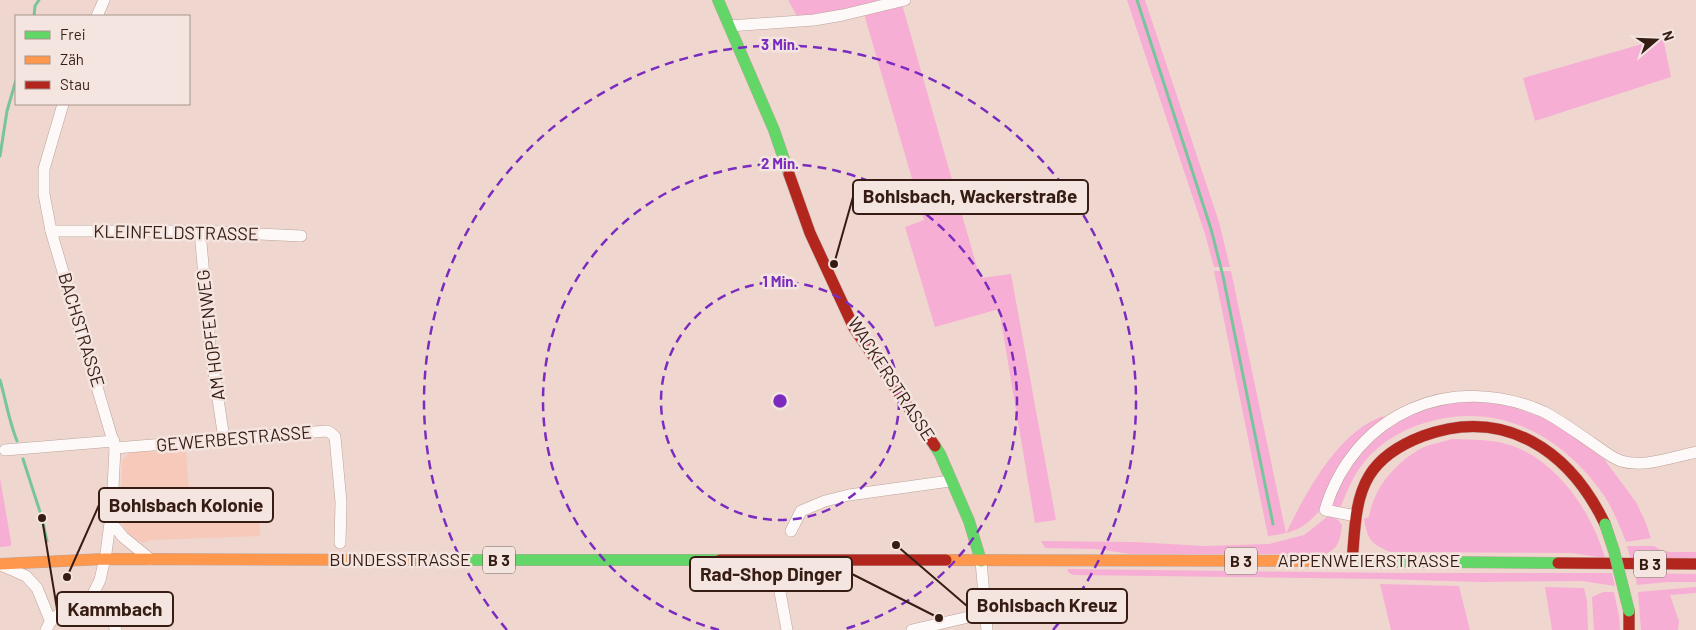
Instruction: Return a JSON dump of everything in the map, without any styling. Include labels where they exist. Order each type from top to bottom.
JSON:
[{"type":"main road","name":"WACKERSTRASSE","points":[[718,0],[774,130],[810,233],[854,328],[940,454],[950,481],[969,521],[981,561]]},
{"type":"main road","points":[[1352,561],[1356,516],[1361,492],[1370,474],[1388,455],[1409,441],[1432,432],[1458,426],[1483,426],[1510,432],[1534,444],[1565,464],[1585,486],[1598,507],[1614,551],[1629,611],[1629,630]]},
{"type":"main road","name":"BUNDESSTRASSE","points":[[0,564],[104,559],[981,561]]},
{"type":"main road","name":"APPENWEIERSTRASSE","points":[[981,561],[1352,561],[1696,564]]},
{"type":"street","points":[[97,15],[104,0]]},
{"type":"street","points":[[729,26],[814,20],[905,0]]},
{"type":"street","name":"BACHSTRASSE","points":[[63,105],[44,169],[44,194],[51,231],[115,445],[111,522],[100,580],[90,600]]},
{"type":"street","name":"KLEINFELDSTRASSE","points":[[51,231],[200,231],[301,236]]},
{"type":"street","name":"AM HOPFENWEG","points":[[200,231],[210,345],[224,439]]},
{"type":"street","points":[[1356,516],[1325,510],[1343,467],[1364,440],[1381,425],[1414,407],[1454,396],[1492,397],[1528,406],[1545,413],[1622,461],[1638,463],[1659,461],[1696,452]]},
{"type":"street","name":"GEWERBESTRASSE","points":[[115,445],[327,431],[335,437],[341,502],[340,544]]},
{"type":"street","points":[[5,450],[115,445]]},
{"type":"street","points":[[791,531],[801,511],[825,501],[950,481]]},
{"type":"street","points":[[111,522],[123,537],[152,560]]},
{"type":"street","name":"WACKERSTRASSE","points":[[981,561],[987,630]]},
{"type":"street","points":[[0,564],[26,576],[37,588],[48,625],[62,611],[90,600],[112,620],[116,630]]},
{"type":"street","points":[[778,581],[787,630]]},
{"type":"street","points":[[912,630],[986,613]]},
{"type":"shaded area","points":[[788,0],[877,0],[879,4],[798,18]]},
{"type":"shaded area","points":[[1127,0],[1145,0],[1219,222],[1230,267],[1214,267],[1205,234]]},
{"type":"shaded area","points":[[902,4],[980,278],[1011,274],[1056,520],[1035,523],[999,309],[935,327],[905,227],[924,220],[864,14]]},
{"type":"shaded area","points":[[1663,38],[1671,77],[1535,121],[1523,78]]},
{"type":"shaded area","points":[[1214,271],[1231,271],[1285,533],[1268,536]]},
{"type":"shaded area","points":[[1461,400],[1506,405],[1544,418],[1567,432],[1604,459],[1636,502],[1651,538],[1626,542],[1605,497],[1571,457],[1550,441],[1528,429],[1505,421],[1480,416],[1455,417],[1428,422],[1410,428],[1394,437],[1378,447],[1365,461],[1354,478],[1340,508],[1334,507],[1335,494],[1345,475],[1360,454],[1378,435],[1411,414],[1432,406]]},
{"type":"shaded area","points":[[1383,416],[1384,419],[1321,509],[1304,526],[1286,533],[1309,490],[1338,449],[1365,425]]},
{"type":"shaded area","points":[[1452,439],[1483,440],[1506,444],[1530,454],[1545,464],[1559,477],[1582,507],[1592,524],[1605,558],[1571,553],[1390,552],[1374,543],[1367,532],[1364,519],[1369,517],[1381,486],[1395,468],[1412,454],[1429,445]]},
{"type":"shaded area","points":[[131,451],[186,452],[189,490],[258,493],[260,536],[152,540],[142,543],[128,534],[121,521],[122,461]]},
{"type":"shaded area","points":[[0,478],[11,546],[0,547]]},
{"type":"shaded area","points":[[1327,517],[1336,518],[1342,525],[1337,545],[1326,554],[1131,554],[1095,549],[1045,548],[1041,541],[1136,542],[1203,546],[1269,544],[1304,535]]},
{"type":"shaded area","points":[[1627,546],[1654,546],[1670,552],[1696,552],[1696,560],[1631,560]]},
{"type":"shaded area","points":[[1067,569],[1397,573],[1612,573],[1615,586],[1582,581],[1481,582],[1074,575],[1069,573]]},
{"type":"shaded area","points":[[1635,573],[1696,574],[1696,582],[1637,585]]},
{"type":"shaded area","points":[[1380,584],[1459,586],[1470,630],[1391,630]]},
{"type":"shaded area","points":[[1545,587],[1584,588],[1587,601],[1588,630],[1552,630]]},
{"type":"shaded area","points":[[1696,587],[1696,593],[1670,595],[1679,621],[1678,630],[1641,630],[1638,592]]},
{"type":"shaded area","points":[[1603,592],[1614,592],[1620,630],[1594,630],[1592,597]]},
{"type":"waterway","points":[[34,15],[35,6],[39,0]]},
{"type":"waterway","points":[[1137,0],[1211,229],[1223,276],[1273,524]]},
{"type":"waterway","points":[[0,156],[7,111],[15,83]]},
{"type":"waterway","points":[[0,380],[17,441]]},
{"type":"waterway","points":[[23,459],[42,518],[47,541]]},
{"type":"traffic: fast","points":[[718,0],[774,130],[789,174]]},
{"type":"traffic: fast","points":[[935,446],[969,521],[981,561]]},
{"type":"traffic: fast","points":[[1605,524],[1629,611]]},
{"type":"traffic: fast","points":[[429,560],[720,560]]},
{"type":"traffic: fast","points":[[1338,561],[1558,563]]},
{"type":"traffic: slow","points":[[0,564],[104,559],[429,560]]},
{"type":"traffic: slow","points":[[946,560],[1338,561]]},
{"type":"traffic: jam","points":[[789,174],[810,233],[854,328],[935,446]]},
{"type":"traffic: jam","points":[[1352,561],[1360,496],[1374,469],[1386,457],[1407,443],[1423,436],[1453,428],[1481,427],[1507,431],[1532,441],[1554,456],[1573,475],[1590,498],[1605,524]]},
{"type":"traffic: jam","points":[[720,560],[946,560]]},
{"type":"traffic: jam","points":[[1558,563],[1696,564]]},
{"type":"traffic: jam","points":[[1629,611],[1629,630]]},
{"type":"place","name":"Bohlsbach, Wackerstraße","points":[[834,264]]},
{"type":"place","name":"Kammbach","points":[[42,518]]},
{"type":"place","name":"Bohlsbach Kreuz","points":[[896,545]]},
{"type":"place","name":"Bohlsbach Kolonie","points":[[67,577]]},
{"type":"place","name":"Rad-Shop Dinger","points":[[939,618]]}]
